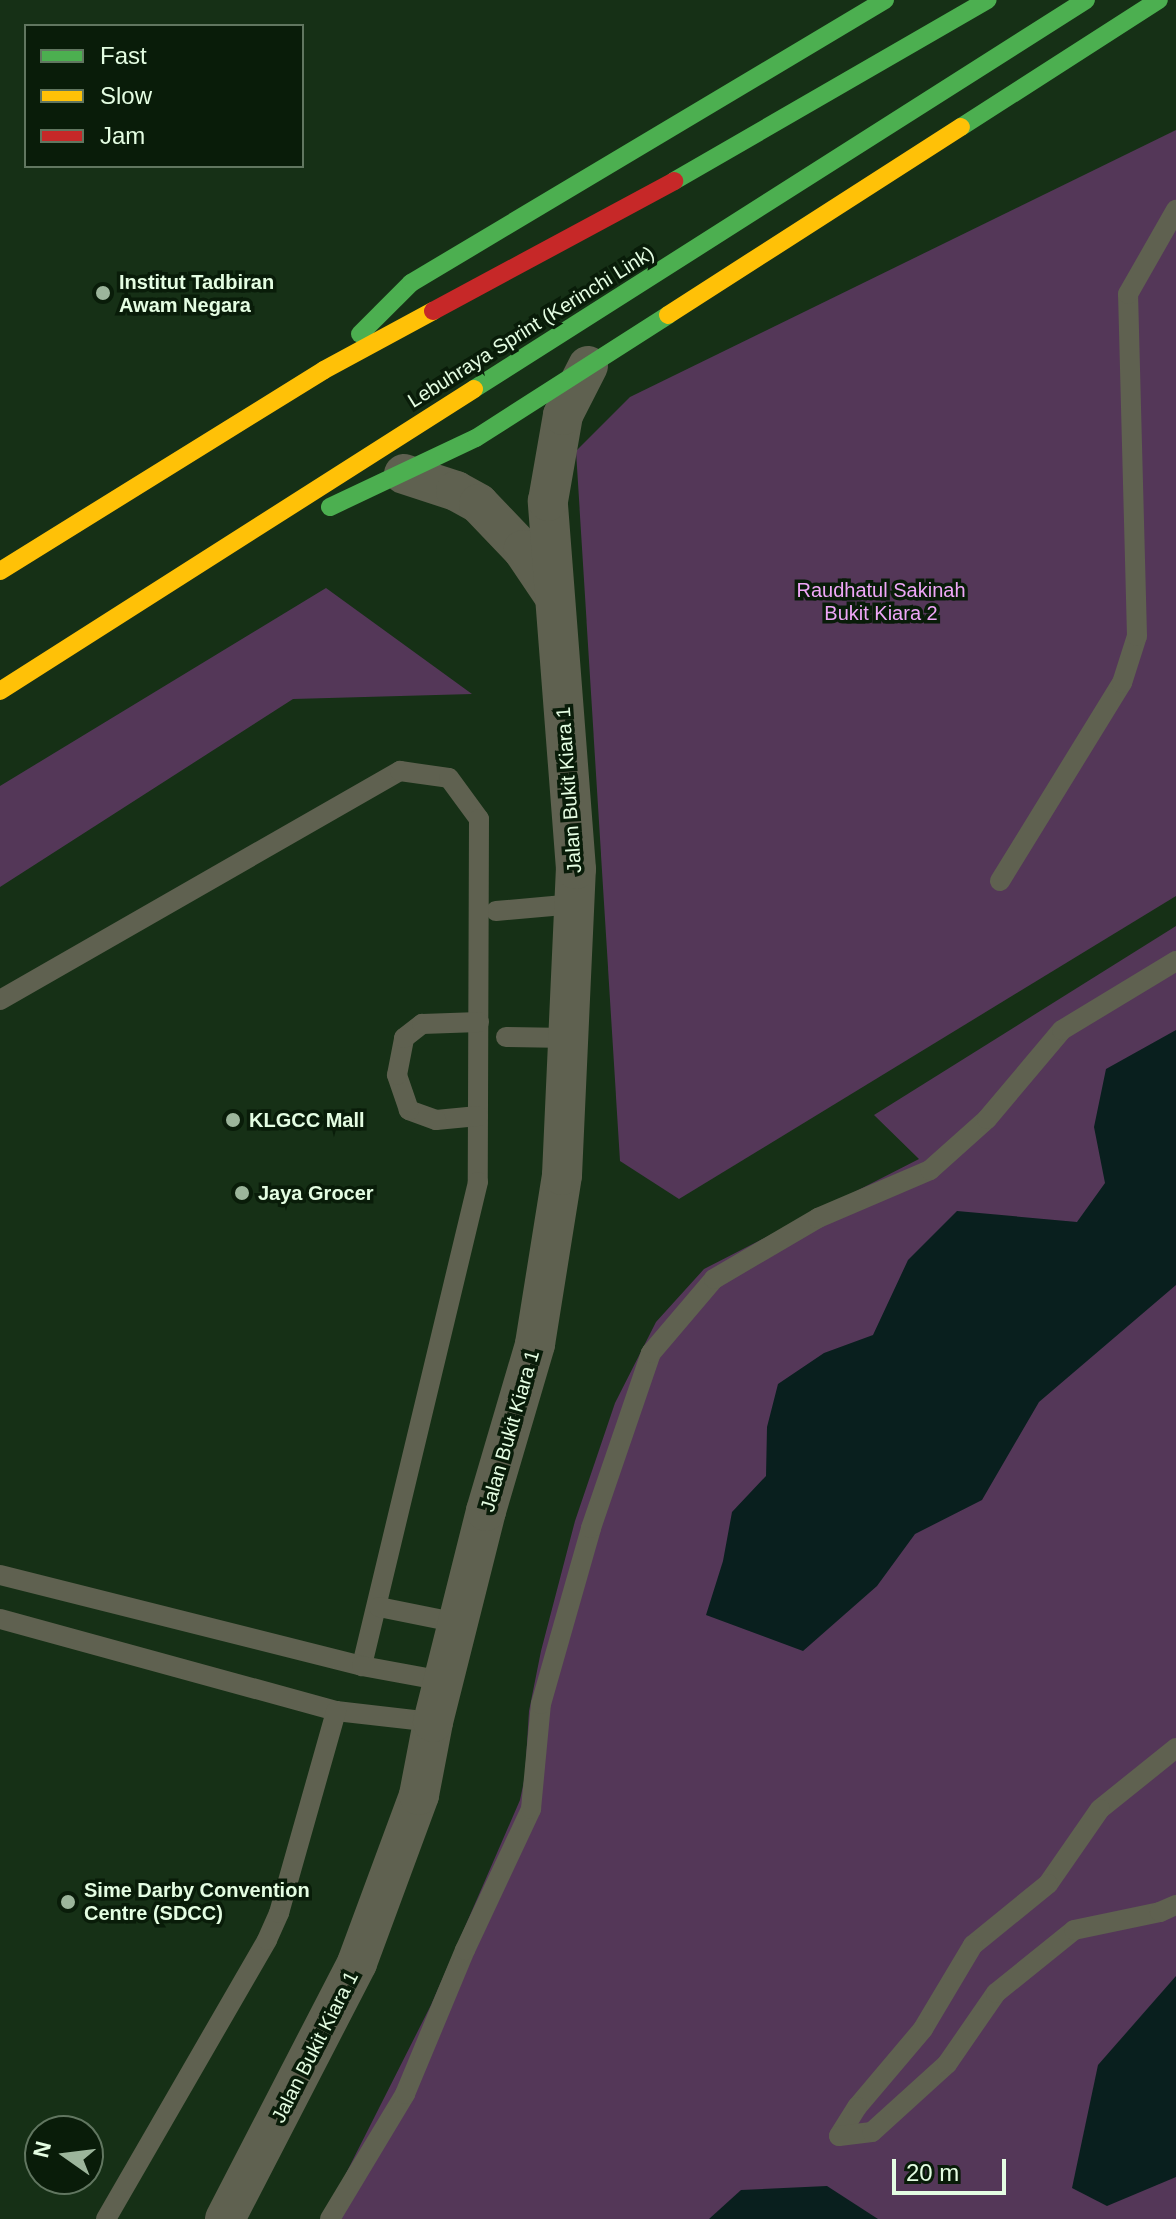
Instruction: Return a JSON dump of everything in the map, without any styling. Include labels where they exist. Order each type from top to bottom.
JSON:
[{"type":"highway","points":[[324,370],[411,283],[885,0]]},
{"type":"highway","points":[[0,571],[324,370],[711,161],[987,0]]},
{"type":"highway","name":"Lebuhraya Sprint (Kerinchi Link)","points":[[0,691],[1086,0]]},
{"type":"highway","points":[[241,539],[353,499],[476,438],[1159,0]]},
{"type":"street","name":"Jalan Bukit Kiara 1","points":[[225,2219],[357,1963],[419,1795],[433,1722],[458,1623],[535,1344],[562,1175],[576,869],[548,501],[563,415],[588,366]]},
{"type":"street","name":"Jalan Bukit Kiara 1","points":[[404,474],[456,491],[479,504],[523,550],[554,596]]},
{"type":"lane","points":[[1000,881],[1122,683],[1137,636],[1128,294],[1176,210]]},
{"type":"lane","points":[[0,1000],[400,771],[449,778],[479,819],[478,1182],[379,1607],[362,1666]]},
{"type":"lane","points":[[496,911],[575,904]]},
{"type":"lane","points":[[330,2219],[405,2094],[465,1950],[531,1809],[541,1704],[591,1528],[651,1353],[714,1279],[818,1218],[930,1170],[987,1119],[1062,1030],[1176,961]]},
{"type":"lane","points":[[478,1116],[436,1120],[409,1110],[397,1075],[404,1038],[422,1024],[479,1022]]},
{"type":"lane","points":[[506,1037],[568,1038]]},
{"type":"lane","points":[[0,1575],[362,1666],[444,1681]]},
{"type":"lane","points":[[379,1607],[458,1623]]},
{"type":"lane","points":[[0,1619],[336,1711],[433,1722]]},
{"type":"lane","points":[[106,2219],[267,1940],[279,1913],[336,1711]]},
{"type":"lane","points":[[1176,1748],[1100,1809],[1048,1884],[973,1945],[923,2029],[857,2107],[839,2136],[872,2132],[947,2064],[996,1993],[1074,1930],[1160,1912],[1176,1905]]},
{"type":"green space","name":"Raudhatul Sakinah Bukit Kiara 2","points":[[1176,130],[1176,896],[679,1199],[620,1161],[576,451],[630,397]]},
{"type":"green space","points":[[326,588],[472,694],[293,699],[0,887],[0,786]]},
{"type":"green space","points":[[1176,926],[1176,2219],[323,2219],[431,2005],[520,1800],[525,1776],[529,1711],[541,1651],[575,1521],[615,1403],[656,1322],[704,1269],[919,1159],[874,1115]]},
{"type":"water","points":[[1176,1030],[1176,1285],[1039,1402],[982,1500],[915,1534],[877,1586],[803,1651],[706,1615],[723,1561],[732,1512],[766,1476],[767,1427],[778,1384],[824,1353],[873,1335],[908,1260],[957,1211],[1077,1222],[1105,1183],[1094,1127],[1106,1069]]},
{"type":"water","points":[[1176,1976],[1176,2177],[1107,2206],[1072,2188],[1098,2065]]},
{"type":"water","points":[[827,2186],[878,2219],[709,2219],[741,2190]]},
{"type":"traffic: fast","points":[[360,334],[411,283],[885,0]]},
{"type":"traffic: fast","points":[[674,181],[987,0]]},
{"type":"traffic: fast","points":[[474,389],[1086,0]]},
{"type":"traffic: fast","points":[[961,127],[1159,0]]},
{"type":"traffic: fast","points":[[330,507],[476,438],[668,315]]},
{"type":"traffic: slow","points":[[668,315],[961,127]]},
{"type":"traffic: slow","points":[[0,571],[324,370],[433,311]]},
{"type":"traffic: slow","points":[[0,691],[474,389]]},
{"type":"traffic: jam","points":[[433,311],[674,181]]},
{"type":"place","name":"Institut Tadbiran Awam Negara","points":[[103,293]]},
{"type":"place","name":"KLGCC Mall","points":[[233,1120]]},
{"type":"place","name":"Jaya Grocer","points":[[242,1193]]},
{"type":"place","name":"Sime Darby Convention Centre (SDCC)","points":[[68,1902]]}]
